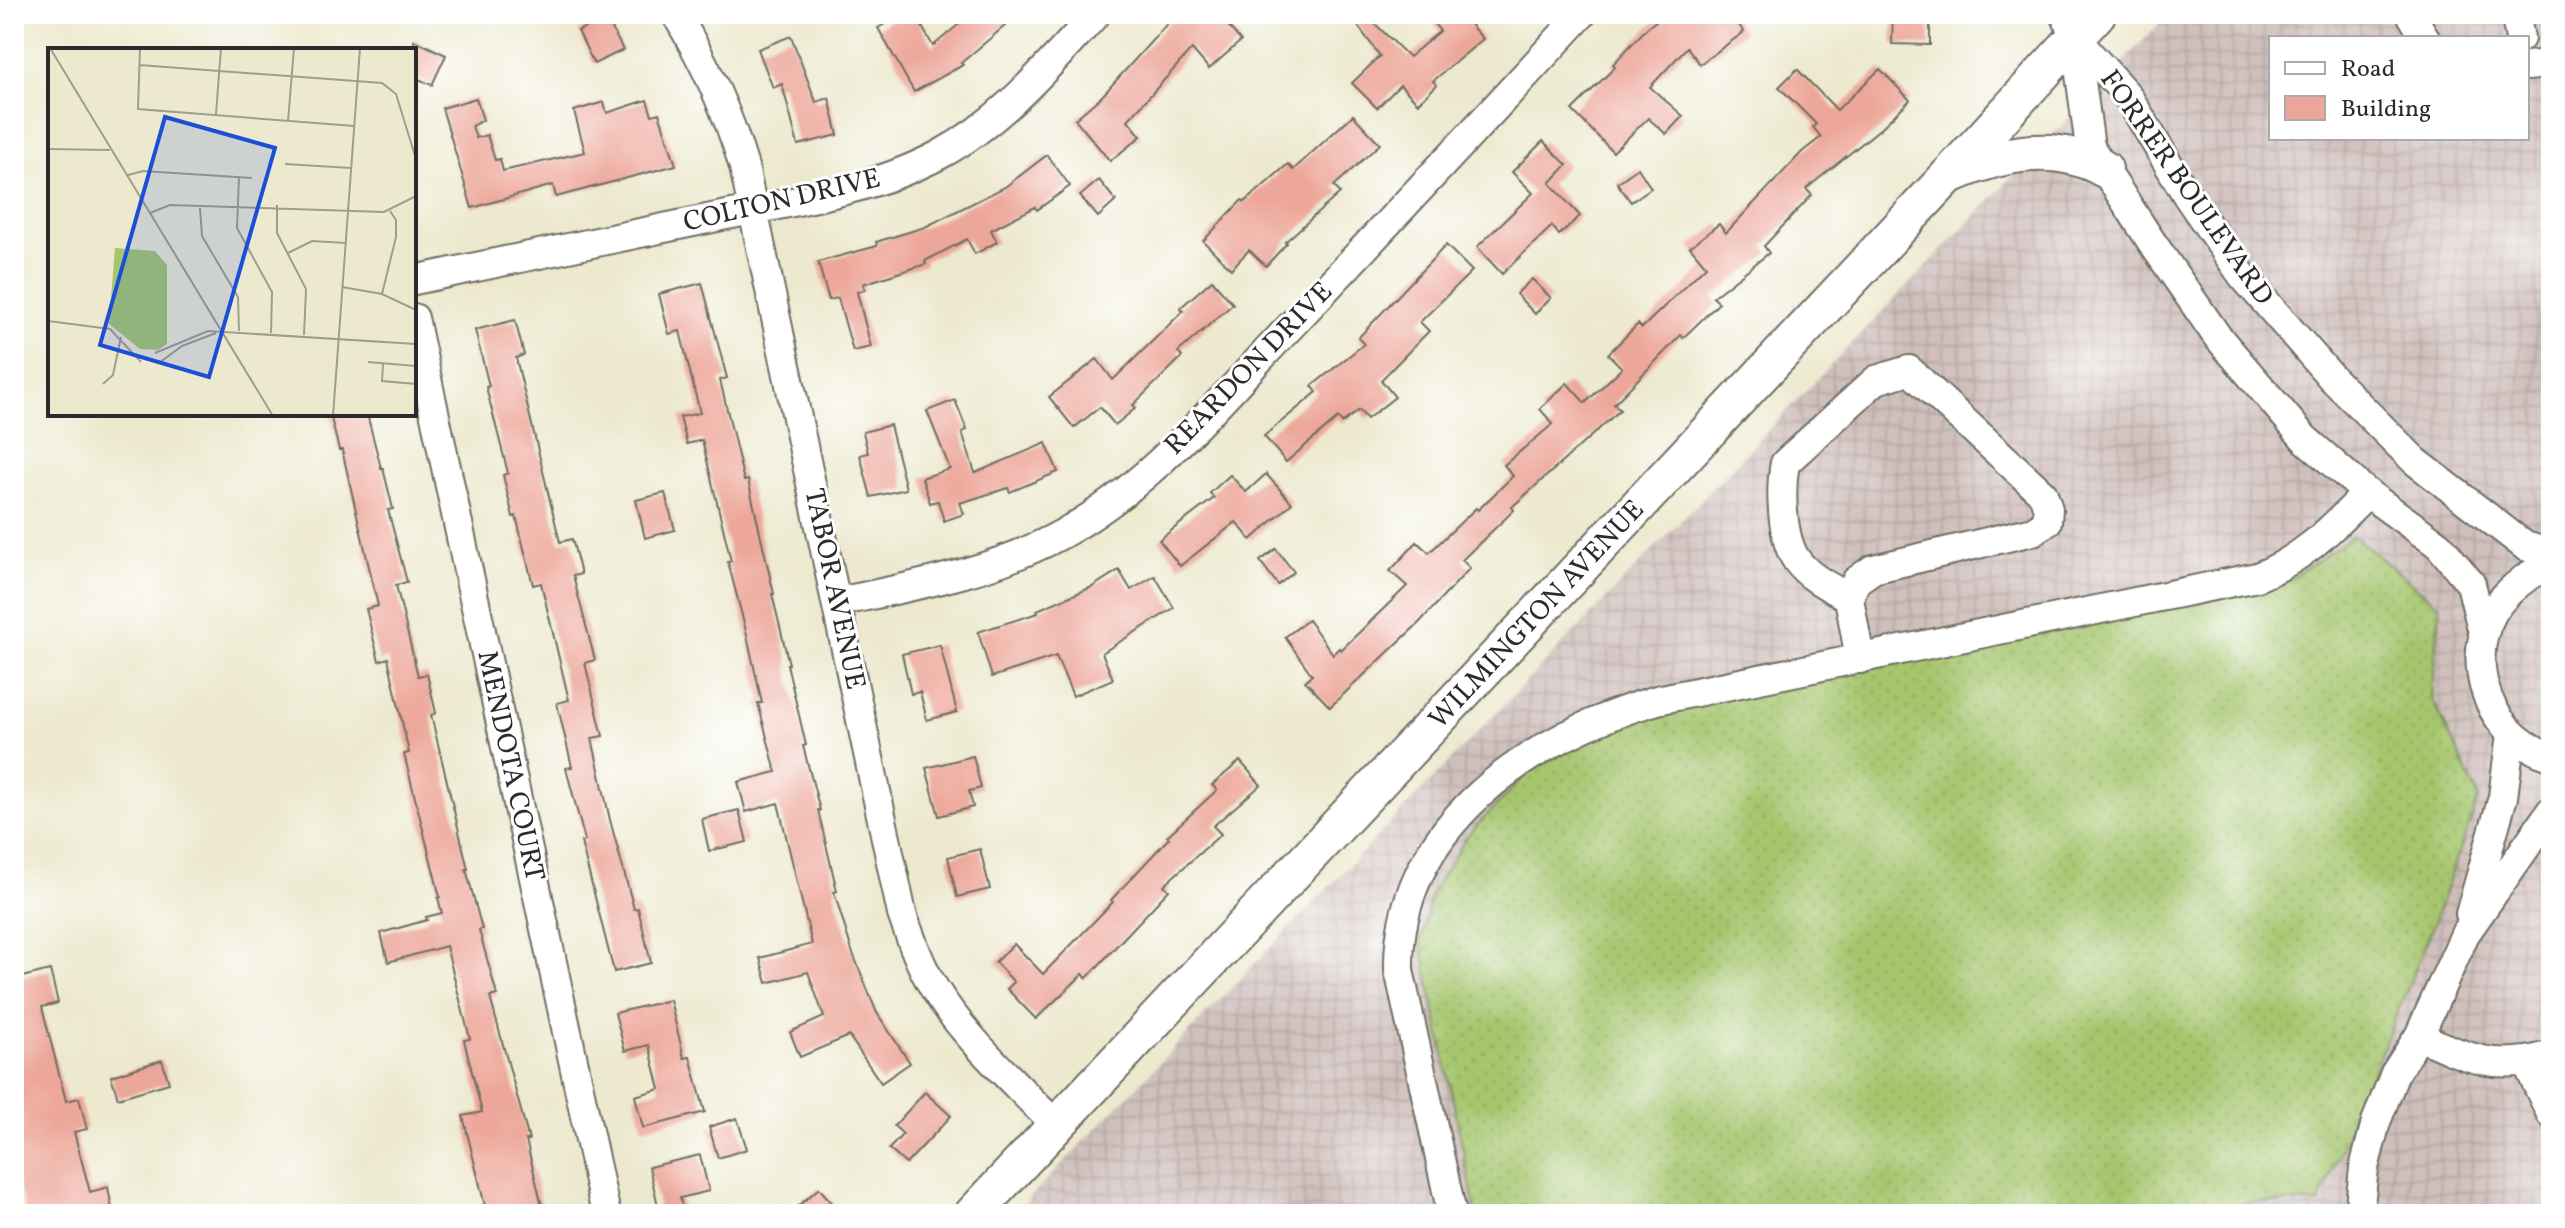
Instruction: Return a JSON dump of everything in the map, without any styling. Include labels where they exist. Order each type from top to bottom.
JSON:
[{"type":"main road","name":"WILMINGTON AVENUE","points":[[973,1214],[1948,176],[2079,22]]},
{"type":"main road","points":[[1948,176],[1998,157],[2024,153],[2070,154],[2104,169]]},
{"type":"street","name":"TABOR AVENUE","points":[[676,14],[708,68],[730,119],[753,210],[902,914],[934,988],[957,1021],[1057,1127]]},
{"type":"street","name":"COLTON DRIVE","points":[[416,280],[753,210],[863,185],[904,171],[939,155],[1007,107],[1096,14]]},
{"type":"street","name":"REARDON DRIVE","points":[[838,602],[931,582],[1018,554],[1062,534],[1128,490],[1208,415],[1582,14]]},
{"type":"street","points":[[2411,14],[2424,36]]},
{"type":"street","points":[[2515,14],[2520,36]]},
{"type":"street","name":"FORRER BOULEVARD","points":[[2079,22],[2090,147],[2104,169],[2217,336],[2304,438],[2367,493],[2439,545],[2471,584],[2483,633],[2480,674],[2490,707],[2511,734],[2551,756]]},
{"type":"street","name":"FORRER BOULEVARD","points":[[2079,22],[2188,197],[2242,275],[2332,378],[2415,461],[2525,546],[2551,554]]},
{"type":"street","points":[[2529,66],[2551,64]]},
{"type":"street","name":"MENDOTA COURT","points":[[416,327],[606,1214]]},
{"type":"street","points":[[1849,598],[1811,574],[1797,561],[1790,546],[1783,506],[1785,463],[1876,380],[1909,370],[2043,494],[2048,509],[2047,522],[2033,531],[1873,569],[1856,581],[1849,598],[1860,659]]},
{"type":"street","points":[[1452,1214],[1399,970],[1399,940],[1417,882],[1435,844],[1484,789],[1522,761],[1579,729],[1628,708],[1657,700],[2257,577],[2283,567],[2307,551],[2367,493]]},
{"type":"street","name":"FORRER BOULEVARD","points":[[2483,633],[2498,602],[2523,578],[2551,566]]},
{"type":"street","points":[[2359,1214],[2364,1168],[2376,1122],[2395,1073],[2419,1036],[2465,934],[2503,797],[2511,734]]},
{"type":"street","points":[[2465,934],[2551,811]]},
{"type":"street","points":[[2419,1036],[2465,1058],[2497,1064],[2539,1059],[2551,1114]]},
{"type":"shaded area","points":[[2169,14],[2551,14],[2551,1214],[1014,1214]]},
{"type":"green space","points":[[2353,536],[2440,606],[2432,698],[2479,797],[2431,931],[2319,1203],[2254,1202],[2182,1214],[1476,1214],[1421,942],[1431,894],[1467,836],[1528,772],[1636,714],[2280,586]]},
{"type":"building","points":[[902,14],[915,14],[933,46],[971,14],[1019,14],[961,63],[963,65],[914,92],[878,28]]},
{"type":"building","points":[[1176,14],[1218,14],[1241,41],[1209,69],[1192,49],[1128,120],[1141,136],[1110,161],[1075,119],[1103,95]]},
{"type":"building","points":[[1356,14],[1365,14],[1409,57],[1440,31],[1426,14],[1461,14],[1483,39],[1433,81],[1437,85],[1418,103],[1400,85],[1377,108],[1352,83],[1380,56],[1352,18]]},
{"type":"building","points":[[1665,14],[1731,14],[1744,32],[1700,64],[1687,47],[1650,87],[1683,116],[1666,134],[1648,118],[1613,152],[1572,110],[1615,67],[1613,64],[1648,27]]},
{"type":"building","points":[[1893,14],[1930,14],[1930,45],[1892,44]]},
{"type":"building","points":[[606,17],[623,50],[594,64],[578,31]]},
{"type":"building","points":[[791,36],[816,102],[829,98],[838,135],[798,145],[782,84],[773,88],[758,49]]},
{"type":"building","points":[[414,40],[446,55],[432,85],[416,78]]},
{"type":"building","points":[[1797,69],[1837,110],[1880,69],[1910,100],[1881,128],[1806,189],[1812,195],[1764,246],[1769,253],[1713,297],[1719,303],[1683,338],[1681,335],[1614,404],[1620,410],[1512,507],[1514,510],[1462,560],[1470,568],[1419,623],[1330,707],[1305,681],[1312,675],[1285,637],[1308,620],[1333,654],[1339,648],[1341,650],[1407,586],[1390,571],[1417,542],[1429,553],[1513,476],[1504,465],[1553,424],[1540,409],[1567,383],[1585,403],[1622,368],[1608,354],[1638,324],[1642,328],[1706,266],[1690,247],[1719,224],[1726,233],[1802,152],[1821,137],[1813,127],[1816,124],[1779,87]]},
{"type":"building","points":[[476,98],[483,120],[472,126],[476,138],[487,135],[495,160],[500,159],[503,171],[585,152],[574,111],[604,102],[607,113],[647,100],[652,115],[659,113],[676,165],[556,197],[553,185],[472,208],[442,108]]},
{"type":"building","points":[[1353,115],[1380,144],[1334,186],[1340,193],[1285,242],[1266,266],[1249,250],[1231,269],[1203,241],[1242,200],[1245,202],[1288,164],[1293,170]]},
{"type":"building","points":[[1543,141],[1567,165],[1550,183],[1580,216],[1559,235],[1552,226],[1502,274],[1477,247],[1533,193],[1512,172]]},
{"type":"building","points":[[1047,155],[1070,186],[1037,210],[1035,207],[991,230],[997,242],[975,254],[967,239],[925,261],[926,264],[863,284],[865,290],[857,292],[871,347],[853,351],[838,298],[829,300],[818,262],[877,246],[876,242],[925,227],[1005,187]]},
{"type":"building","points":[[1638,168],[1651,188],[1631,202],[1617,183]]},
{"type":"building","points":[[1099,180],[1116,201],[1098,217],[1080,196]]},
{"type":"building","points":[[1446,245],[1472,271],[1420,322],[1429,331],[1381,380],[1395,397],[1367,419],[1359,410],[1342,423],[1338,418],[1286,462],[1264,436],[1317,392],[1312,386],[1364,344],[1358,338]]},
{"type":"building","points":[[1532,279],[1551,298],[1535,314],[1516,294]]},
{"type":"building","points":[[1212,280],[1233,304],[1178,352],[1182,357],[1133,405],[1136,408],[1115,425],[1100,407],[1074,428],[1049,397],[1097,359],[1113,380],[1183,311],[1180,308]]},
{"type":"building","points":[[702,283],[727,378],[720,380],[744,481],[748,480],[774,594],[806,745],[803,746],[837,891],[834,892],[852,951],[877,1013],[910,1063],[881,1083],[849,1036],[800,1057],[790,1032],[824,1017],[808,972],[767,983],[760,958],[812,944],[778,803],[746,812],[738,782],[776,772],[758,703],[762,703],[702,440],[687,444],[680,417],[700,413],[680,331],[669,334],[659,294]]},
{"type":"building","points":[[515,320],[524,355],[516,358],[560,542],[572,539],[581,574],[573,576],[595,660],[585,663],[603,736],[592,738],[610,820],[634,909],[638,908],[651,963],[614,972],[566,768],[572,767],[557,703],[569,700],[541,583],[533,585],[516,516],[513,517],[503,475],[508,473],[475,330]]},
{"type":"building","points":[[955,400],[967,430],[962,432],[975,473],[1046,443],[1058,472],[1010,492],[1008,488],[960,503],[964,514],[944,521],[938,501],[930,503],[922,478],[950,469],[927,411]]},
{"type":"building","points":[[330,416],[368,416],[393,509],[388,510],[407,582],[396,585],[418,676],[427,674],[436,713],[431,715],[482,929],[479,930],[497,995],[490,997],[529,1140],[526,1140],[544,1214],[487,1214],[463,1116],[482,1112],[464,1040],[470,1039],[446,946],[388,962],[381,933],[442,913],[404,754],[409,753],[388,658],[379,661],[366,609],[378,606],[342,450],[339,450]]},
{"type":"building","points":[[890,425],[906,489],[871,497],[860,455],[868,453],[863,432]]},
{"type":"building","points":[[1266,474],[1292,503],[1251,540],[1236,522],[1180,566],[1159,540],[1214,498],[1210,493],[1230,475],[1246,492]]},
{"type":"building","points":[[665,493],[675,530],[645,538],[636,500]]},
{"type":"building","points":[[1276,549],[1294,572],[1278,585],[1260,561]]},
{"type":"building","points":[[1119,570],[1131,590],[1155,576],[1174,608],[1102,653],[1113,679],[1073,696],[1056,656],[992,677],[978,632],[1038,613],[1037,610],[1092,587]]},
{"type":"building","points":[[940,645],[957,712],[927,720],[920,692],[911,694],[902,654]]},
{"type":"building","points":[[973,756],[981,788],[969,791],[973,807],[939,816],[926,768]]},
{"type":"building","points":[[1240,761],[1261,785],[1213,826],[1221,834],[1164,885],[1169,890],[1087,978],[1083,974],[1036,1019],[1007,989],[1014,982],[995,962],[1014,944],[1043,974],[1113,902],[1111,900],[1169,838],[1167,836],[1217,790],[1212,785]]},
{"type":"building","points":[[739,810],[747,842],[709,851],[702,819]]},
{"type":"building","points":[[980,849],[990,889],[957,897],[948,857]]},
{"type":"building","points":[[50,970],[58,1003],[42,1007],[66,1101],[79,1098],[87,1129],[74,1132],[90,1192],[108,1187],[113,1214],[26,1214],[14,1168],[14,979]]},
{"type":"building","points":[[670,1000],[684,1058],[690,1057],[705,1112],[643,1128],[635,1096],[660,1089],[649,1045],[625,1051],[615,1013]]},
{"type":"building","points":[[162,1060],[169,1083],[118,1098],[111,1076]]},
{"type":"building","points":[[925,1092],[951,1116],[906,1164],[889,1149],[903,1134],[894,1126]]},
{"type":"building","points":[[737,1118],[747,1149],[718,1158],[709,1127]]},
{"type":"building","points":[[700,1155],[709,1191],[680,1198],[684,1214],[660,1214],[649,1167]]},
{"type":"building","points":[[819,1188],[842,1214],[789,1214]]}]
